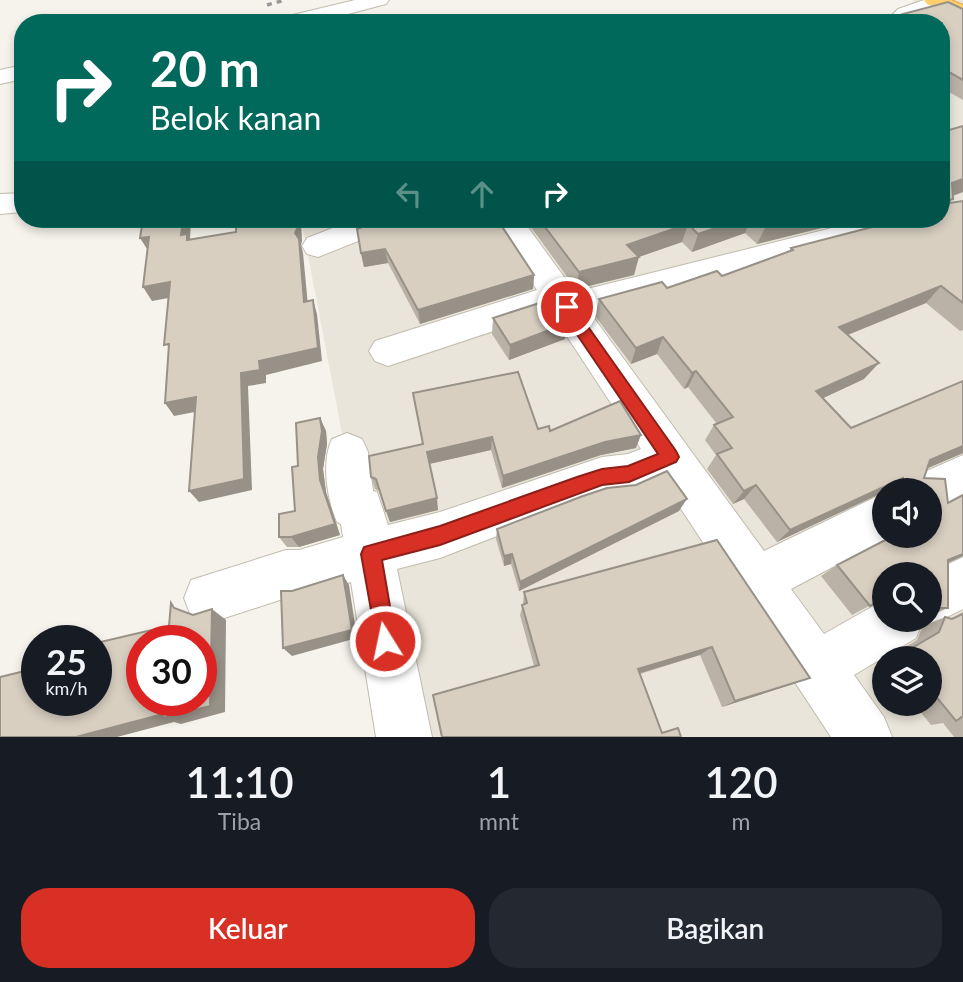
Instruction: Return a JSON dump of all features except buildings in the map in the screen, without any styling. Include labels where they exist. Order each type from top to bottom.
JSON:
[{"type":"highway","points":[[936,1],[963,13]]},
{"type":"street","points":[[324,14],[379,0]]},
{"type":"street","points":[[904,14],[936,1]]},
{"type":"street","points":[[318,246],[363,228]]},
{"type":"street","points":[[512,228],[863,737]]},
{"type":"street","points":[[388,351],[563,302],[871,228]]},
{"type":"street","points":[[347,452],[353,507],[361,507],[404,737]]},
{"type":"street","points":[[209,597],[286,574],[299,573],[440,536],[577,485],[602,477],[629,474],[670,457]]},
{"type":"street","points":[[942,486],[963,475]]},
{"type":"street","points":[[756,581],[872,521]]},
{"type":"street","points":[[942,593],[963,581]]},
{"type":"street","points":[[816,668],[878,632]]},
{"type":"shaded area","points":[[914,0],[963,0],[963,737],[400,737],[303,228],[950,228],[950,14],[901,14]]},
{"type":"railway","points":[[267,5],[285,0]]},
{"type":"route","points":[[385,641],[370,554],[440,536],[577,485],[602,477],[629,474],[670,457],[567,307]]}]
